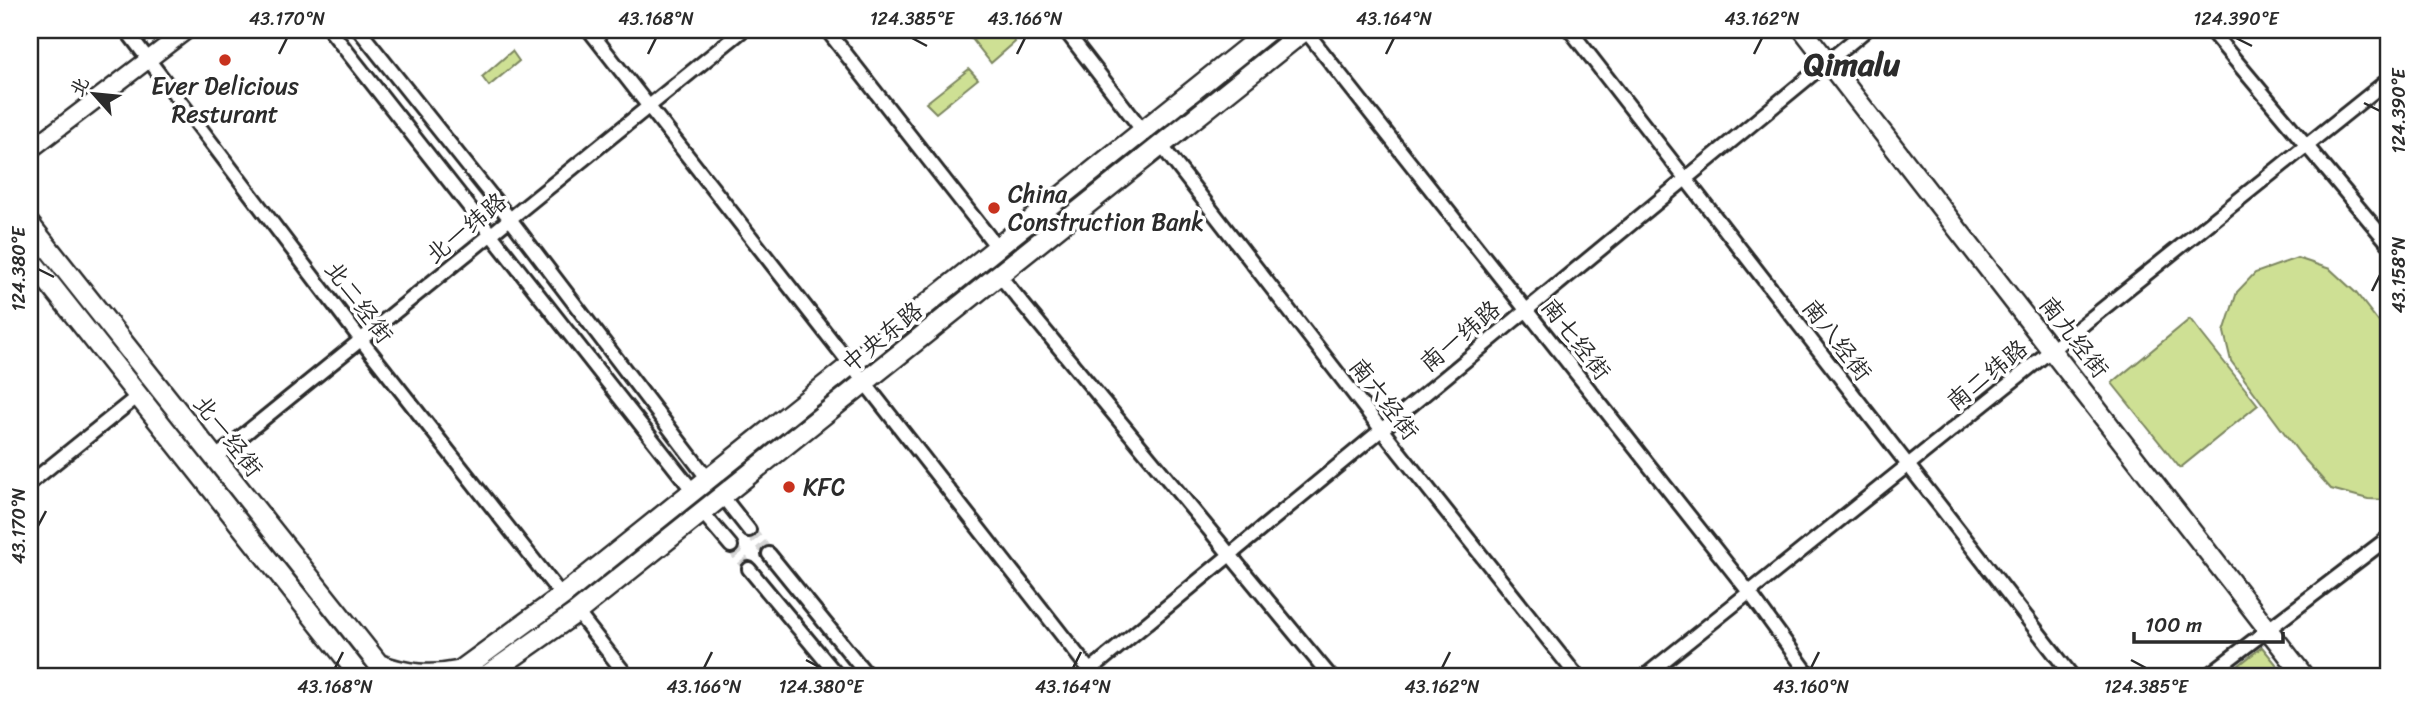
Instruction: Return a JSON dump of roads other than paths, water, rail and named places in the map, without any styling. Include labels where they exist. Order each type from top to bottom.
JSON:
[{"type":"main road","name":"中央东路","points":[[457,674],[562,596],[1269,30]]},
{"type":"main road","name":"中央东路","points":[[486,676],[577,612],[723,497],[1305,30]]},
{"type":"main road","name":"南九经街","points":[[1803,30],[2304,676]]},
{"type":"main road","name":"北一经街","points":[[32,234],[383,670]]},
{"type":"main road","name":"北一经街","points":[[30,259],[360,676]]},
{"type":"main road","points":[[383,670],[413,675],[457,674]]},
{"type":"street","name":"北二经街","points":[[125,30],[360,340],[562,596]]},
{"type":"street","points":[[30,150],[187,30]]},
{"type":"street","points":[[330,30],[491,234],[701,485]]},
{"type":"street","points":[[359,30],[510,219],[701,485]]},
{"type":"street","points":[[589,30],[1089,674]]},
{"type":"street","name":"北一纬路","points":[[215,458],[743,30]]},
{"type":"street","points":[[827,30],[998,247]]},
{"type":"street","points":[[1065,30],[1143,131]]},
{"type":"street","name":"南七经街","points":[[1305,30],[1749,592],[1810,676]]},
{"type":"street","name":"南八经街","points":[[1570,30],[2072,676]]},
{"type":"street","name":"南一纬路","points":[[1089,674],[1381,429],[1866,30]]},
{"type":"street","points":[[2210,30],[2388,243]]},
{"type":"street","name":"南二纬路","points":[[1645,676],[2388,80]]},
{"type":"street","name":"南六经街","points":[[1161,145],[1577,676]]},
{"type":"street","points":[[999,275],[1330,676]]},
{"type":"street","points":[[30,483],[138,396]]},
{"type":"street","points":[[723,497],[749,530]]},
{"type":"street","points":[[702,512],[731,546]]},
{"type":"street","points":[[2207,676],[2388,538]]},
{"type":"street","points":[[769,554],[868,676]]},
{"type":"street","points":[[749,569],[838,676]]},
{"type":"street","points":[[577,612],[627,676]]},
{"type":"tunnel","points":[[749,530],[769,554]]},
{"type":"tunnel","points":[[731,546],[749,569]]},
{"type":"place","name":"Ever Delicious Resturant","points":[[225,60]]},
{"type":"place","name":"China Construction Bank","points":[[994,208]]},
{"type":"place","name":"KFC","points":[[789,487]]},
{"type":"district","name":"Qimalu","points":[[1852,64]]}]
